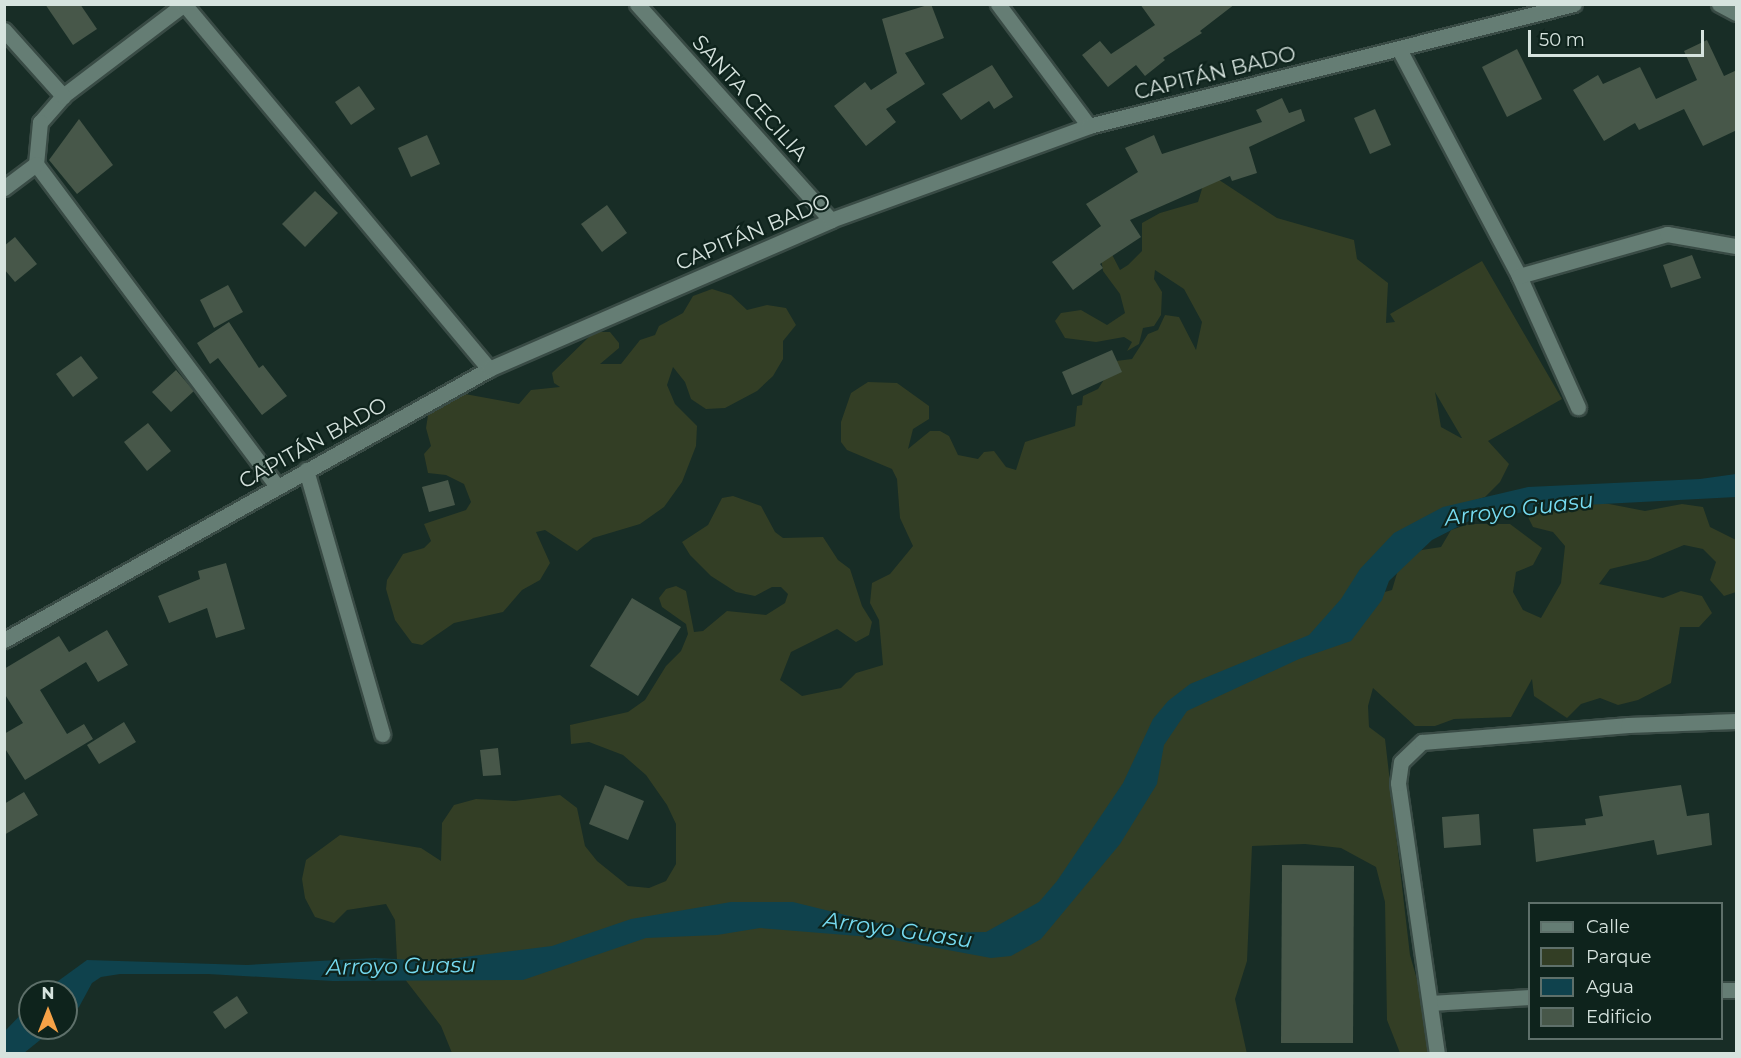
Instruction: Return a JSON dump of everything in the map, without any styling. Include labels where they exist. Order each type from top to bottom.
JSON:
[{"type":"street","points":[[277,486],[36,164],[40,122],[63,96],[184,4],[489,369]]},
{"type":"street","name":"SANTA CECILIA","points":[[637,4],[831,220]]},
{"type":"street","points":[[998,4],[1089,126]]},
{"type":"street","name":"CAPITÁN BADO","points":[[4,640],[489,369],[831,220],[1089,126],[1400,51],[1574,4]]},
{"type":"street","points":[[1719,4],[1737,13]]},
{"type":"street","points":[[4,30],[63,96]]},
{"type":"street","points":[[1400,51],[1518,276],[1578,407]]},
{"type":"street","points":[[4,188],[36,164]]},
{"type":"street","points":[[1518,276],[1667,234],[1737,246]]},
{"type":"street","points":[[306,470],[382,734]]},
{"type":"street","points":[[1437,1053],[1398,783],[1401,762],[1422,742],[1628,725],[1737,721]]},
{"type":"street","points":[[1430,1003],[1528,997]]},
{"type":"green space","points":[[1207,172],[1277,218],[1354,240],[1357,259],[1388,283],[1386,323],[1395,322],[1390,314],[1482,261],[1562,399],[1488,441],[1509,464],[1500,482],[1485,497],[1429,515],[1373,595],[1392,590],[1403,553],[1441,547],[1451,530],[1469,524],[1510,524],[1542,548],[1533,565],[1516,572],[1513,592],[1523,610],[1541,618],[1561,583],[1565,546],[1553,532],[1533,527],[1525,511],[1604,503],[1645,511],[1682,504],[1703,507],[1710,527],[1736,540],[1736,592],[1724,596],[1710,580],[1716,562],[1703,549],[1684,545],[1648,560],[1610,569],[1599,584],[1663,598],[1681,591],[1702,596],[1712,613],[1699,627],[1680,627],[1671,683],[1638,700],[1618,705],[1600,698],[1581,704],[1567,718],[1534,696],[1532,679],[1511,717],[1454,719],[1435,726],[1415,726],[1373,688],[1368,706],[1369,727],[1385,739],[1410,955],[1438,1053],[1400,1053],[1387,1020],[1385,902],[1376,867],[1341,848],[1305,844],[1252,846],[1247,961],[1235,999],[1247,1054],[452,1053],[441,1026],[404,978],[397,960],[395,920],[386,904],[347,910],[334,923],[315,917],[305,898],[302,879],[306,860],[340,835],[421,848],[441,861],[442,823],[454,805],[476,799],[515,801],[560,795],[577,808],[585,846],[597,861],[628,886],[649,888],[666,881],[676,864],[676,824],[667,805],[646,775],[623,755],[589,742],[571,744],[570,725],[628,712],[645,700],[666,666],[681,651],[688,634],[686,624],[662,607],[659,598],[666,589],[676,586],[686,591],[694,632],[703,631],[727,611],[766,615],[785,603],[788,594],[781,587],[772,587],[755,596],[736,592],[711,576],[690,555],[682,542],[708,525],[722,498],[733,496],[761,506],[775,532],[783,538],[823,537],[838,560],[850,569],[862,606],[872,622],[869,635],[856,642],[837,629],[791,652],[780,680],[802,696],[841,688],[856,673],[883,665],[879,620],[870,603],[872,583],[890,574],[913,546],[900,518],[897,479],[892,469],[847,450],[841,442],[841,422],[851,393],[868,382],[897,383],[929,406],[929,419],[913,429],[908,449],[930,431],[940,431],[949,436],[958,455],[978,459],[984,452],[994,451],[1006,467],[1016,470],[1025,442],[1075,426],[1077,406],[1082,405],[1083,396],[1098,389],[1116,361],[1132,359],[1148,334],[1158,330],[1165,315],[1179,317],[1196,350],[1202,322],[1184,289],[1155,270],[1154,279],[1162,292],[1161,315],[1154,326],[1143,328],[1139,344],[1127,351],[1132,342],[1124,337],[1096,342],[1065,338],[1055,321],[1061,313],[1081,310],[1107,325],[1125,313],[1120,294],[1103,271],[1100,252],[1106,243],[1120,270],[1142,251],[1142,223],[1160,213],[1198,202]],"holes":[[[1435,392],[1462,438],[1441,427]]]},
{"type":"green space","points":[[712,289],[731,295],[747,310],[767,305],[786,308],[796,325],[783,341],[783,359],[773,376],[757,391],[725,408],[706,409],[691,399],[685,382],[673,367],[667,385],[675,404],[697,426],[696,446],[682,482],[664,507],[640,524],[593,538],[577,551],[545,530],[536,532],[550,563],[540,580],[522,590],[503,612],[454,623],[422,645],[412,643],[395,620],[386,589],[387,580],[403,554],[424,548],[431,541],[424,524],[466,510],[471,502],[464,484],[446,475],[428,473],[424,454],[431,446],[426,428],[429,409],[454,392],[519,404],[531,390],[560,387],[554,383],[552,373],[594,332],[610,332],[619,343],[619,348],[600,364],[621,364],[640,340],[655,335],[659,326],[683,313],[693,296]]},
{"type":"water","name":"Arroyo Guasu","points":[[1736,474],[1736,497],[1584,505],[1475,518],[1432,540],[1389,581],[1382,600],[1351,641],[1299,659],[1187,711],[1164,745],[1157,784],[1120,844],[1041,939],[1011,956],[991,958],[883,938],[760,928],[717,935],[646,938],[523,980],[333,981],[208,974],[120,974],[101,977],[92,983],[78,1008],[78,980],[60,980],[87,960],[247,965],[375,958],[432,961],[552,946],[631,919],[731,902],[793,902],[918,933],[986,932],[1039,902],[1057,881],[1123,783],[1153,719],[1168,701],[1190,684],[1309,635],[1341,599],[1360,569],[1394,533],[1443,507],[1528,487],[1700,479]]},
{"type":"water","points":[[18,1017],[18,1040],[40,1040],[24,1053],[5,1053],[5,1031]]},
{"type":"building","points":[[45,4],[80,4],[97,29],[73,45]]},
{"type":"building","points":[[931,4],[944,38],[905,53],[925,84],[886,109],[896,122],[866,146],[834,106],[865,82],[871,90],[897,73],[882,19]]},
{"type":"building","points":[[1140,4],[1235,4],[1200,31],[1202,33],[1163,58],[1165,60],[1145,76],[1136,65],[1108,87],[1082,55],[1100,41],[1111,54],[1155,25]]},
{"type":"building","points":[[1707,40],[1724,76],[1737,70],[1737,130],[1703,146],[1684,109],[1639,130],[1635,123],[1604,141],[1573,90],[1598,75],[1603,84],[1640,67],[1656,99],[1697,80],[1684,51]]},
{"type":"building","points":[[1517,49],[1542,99],[1507,117],[1482,67]]},
{"type":"building","points":[[992,65],[1013,97],[994,109],[989,101],[961,120],[942,94]]},
{"type":"building","points":[[359,86],[375,109],[351,125],[335,102]]},
{"type":"building","points":[[1282,98],[1289,113],[1301,109],[1305,121],[1249,147],[1257,173],[1232,181],[1230,176],[1130,220],[1141,237],[1100,264],[1103,268],[1073,290],[1052,262],[1101,226],[1086,204],[1138,172],[1125,148],[1154,135],[1162,154],[1262,122],[1256,110]]},
{"type":"building","points":[[1375,109],[1391,145],[1370,154],[1354,118]]},
{"type":"building","points":[[79,119],[113,165],[77,194],[49,160]]},
{"type":"building","points":[[427,135],[440,164],[411,177],[398,148]]},
{"type":"building","points":[[315,191],[338,213],[305,247],[282,224]]},
{"type":"building","points":[[607,205],[627,233],[602,252],[581,224]]},
{"type":"building","points":[[15,237],[37,264],[15,282],[4,269],[4,246]]},
{"type":"building","points":[[1692,255],[1701,278],[1671,288],[1663,265]]},
{"type":"building","points":[[228,285],[243,312],[214,328],[200,300]]},
{"type":"building","points":[[229,322],[259,368],[263,365],[287,396],[262,415],[218,358],[210,364],[197,343]]},
{"type":"building","points":[[1112,350],[1122,372],[1072,395],[1062,372]]},
{"type":"building","points":[[81,356],[98,378],[73,397],[56,374]]},
{"type":"building","points":[[176,370],[194,391],[171,412],[152,392]]},
{"type":"building","points":[[148,423],[171,451],[147,471],[124,442]]},
{"type":"building","points":[[448,480],[455,505],[429,512],[422,487]]},
{"type":"building","points":[[226,563],[245,629],[216,638],[207,608],[169,623],[158,596],[200,579],[198,571]]},
{"type":"building","points":[[632,598],[681,627],[638,696],[590,666]]},
{"type":"building","points":[[107,630],[128,665],[98,682],[86,662],[40,690],[67,734],[84,724],[93,739],[25,780],[4,747],[4,734],[23,723],[4,693],[4,669],[59,636],[69,652]]},
{"type":"building","points":[[124,722],[136,742],[99,764],[87,745]]},
{"type":"building","points":[[498,748],[501,775],[483,776],[480,750]]},
{"type":"building","points":[[605,785],[644,801],[628,840],[589,824]]},
{"type":"building","points":[[1681,785],[1687,816],[1709,813],[1712,845],[1657,855],[1654,840],[1536,862],[1533,829],[1586,825],[1585,819],[1603,816],[1599,796]]},
{"type":"building","points":[[24,792],[38,815],[4,835],[4,804]]},
{"type":"building","points":[[1479,814],[1481,845],[1444,848],[1442,817]]},
{"type":"building","points":[[1282,865],[1354,866],[1353,1043],[1281,1043]]},
{"type":"building","points":[[237,996],[248,1013],[225,1029],[213,1012]]}]
